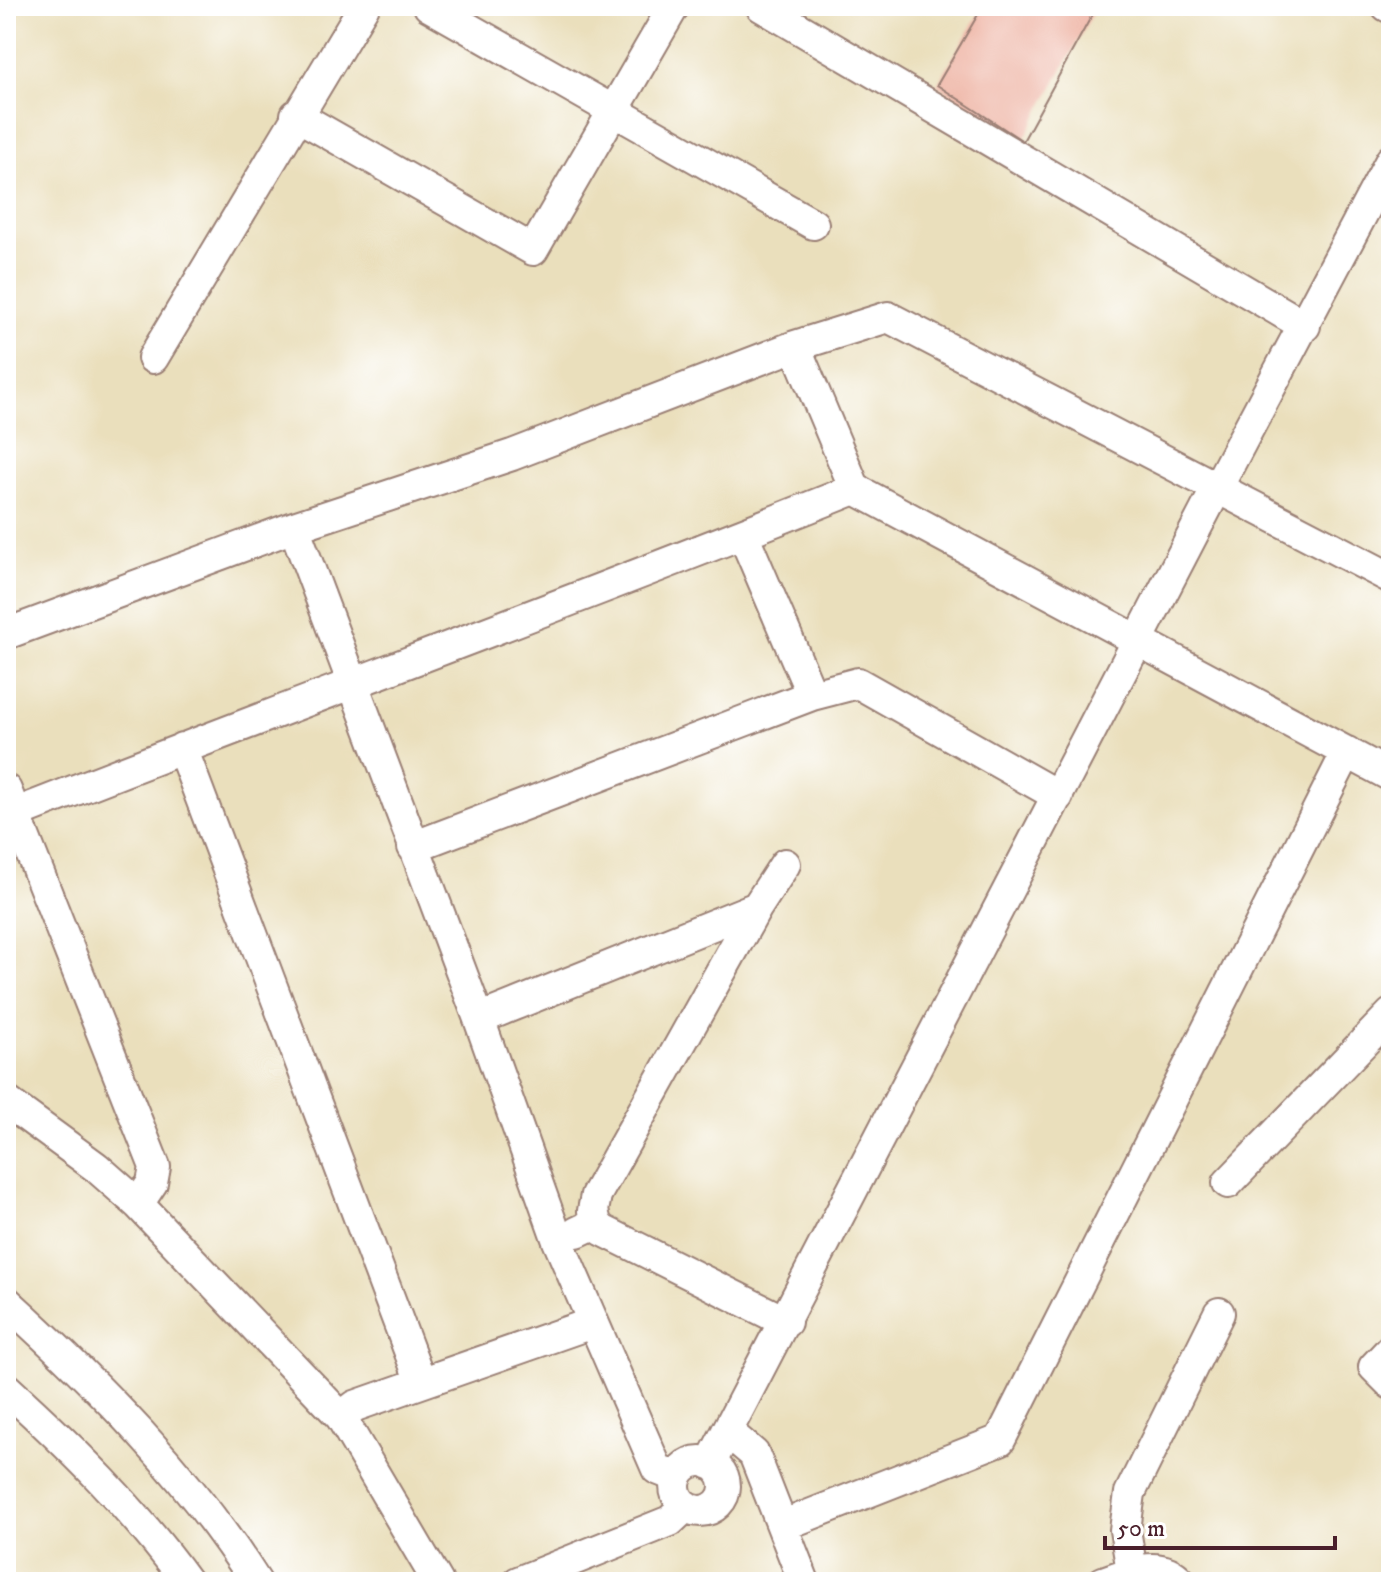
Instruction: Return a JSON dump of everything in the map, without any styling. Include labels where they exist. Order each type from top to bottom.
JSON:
[{"type":"street","points":[[153,358],[364,6]]},
{"type":"street","points":[[429,6],[813,224]]},
{"type":"street","points":[[296,115],[533,250],[674,6]]},
{"type":"street","points":[[761,6],[1305,326]]},
{"type":"street","points":[[710,1464],[1218,486],[1391,160]]},
{"type":"street","points":[[6,634],[294,527],[512,455],[795,346],[888,317],[1391,578]]},
{"type":"street","points":[[795,346],[855,489],[1391,776]]},
{"type":"street","points":[[138,1204],[152,1183],[155,1167],[10,802],[182,748],[352,686],[855,489]]},
{"type":"street","points":[[294,527],[479,1019],[558,1241],[657,1469],[677,1477]]},
{"type":"street","points":[[743,534],[812,695]]},
{"type":"street","points":[[413,847],[812,695],[858,683],[1058,796]]},
{"type":"street","points":[[182,748],[421,1382]]},
{"type":"street","points":[[784,1525],[1000,1440],[1347,752]]},
{"type":"street","points":[[785,864],[757,907],[596,1195],[593,1211],[596,1223],[602,1230],[786,1322]]},
{"type":"street","points":[[479,1019],[757,907]]},
{"type":"street","points":[[1228,1183],[1391,1014]]},
{"type":"street","points":[[6,1101],[96,1167],[138,1204],[341,1417],[438,1582]]},
{"type":"street","points":[[558,1241],[596,1223]]},
{"type":"street","points":[[6,1301],[112,1400],[212,1518],[256,1582]]},
{"type":"street","points":[[1132,1571],[1125,1530],[1130,1493],[1219,1313]]},
{"type":"street","points":[[341,1417],[355,1406],[592,1323]]},
{"type":"street","points":[[1391,1349],[1374,1367],[1391,1384]]},
{"type":"street","points":[[6,1388],[77,1453],[152,1534],[187,1582]]},
{"type":"street","points":[[727,1431],[754,1454],[804,1582]]},
{"type":"street","points":[[701,1461],[710,1464],[720,1471],[725,1481],[724,1494],[718,1504],[708,1510],[696,1511],[678,1498],[675,1488],[677,1477],[691,1463],[701,1461]]},
{"type":"street","points":[[518,1582],[670,1521],[686,1506]]},
{"type":"street","points":[[1103,1582],[1132,1571],[1156,1568],[1168,1571],[1181,1582]]},
{"type":"building","points":[[983,6],[1097,6],[1023,141],[937,85]]}]
